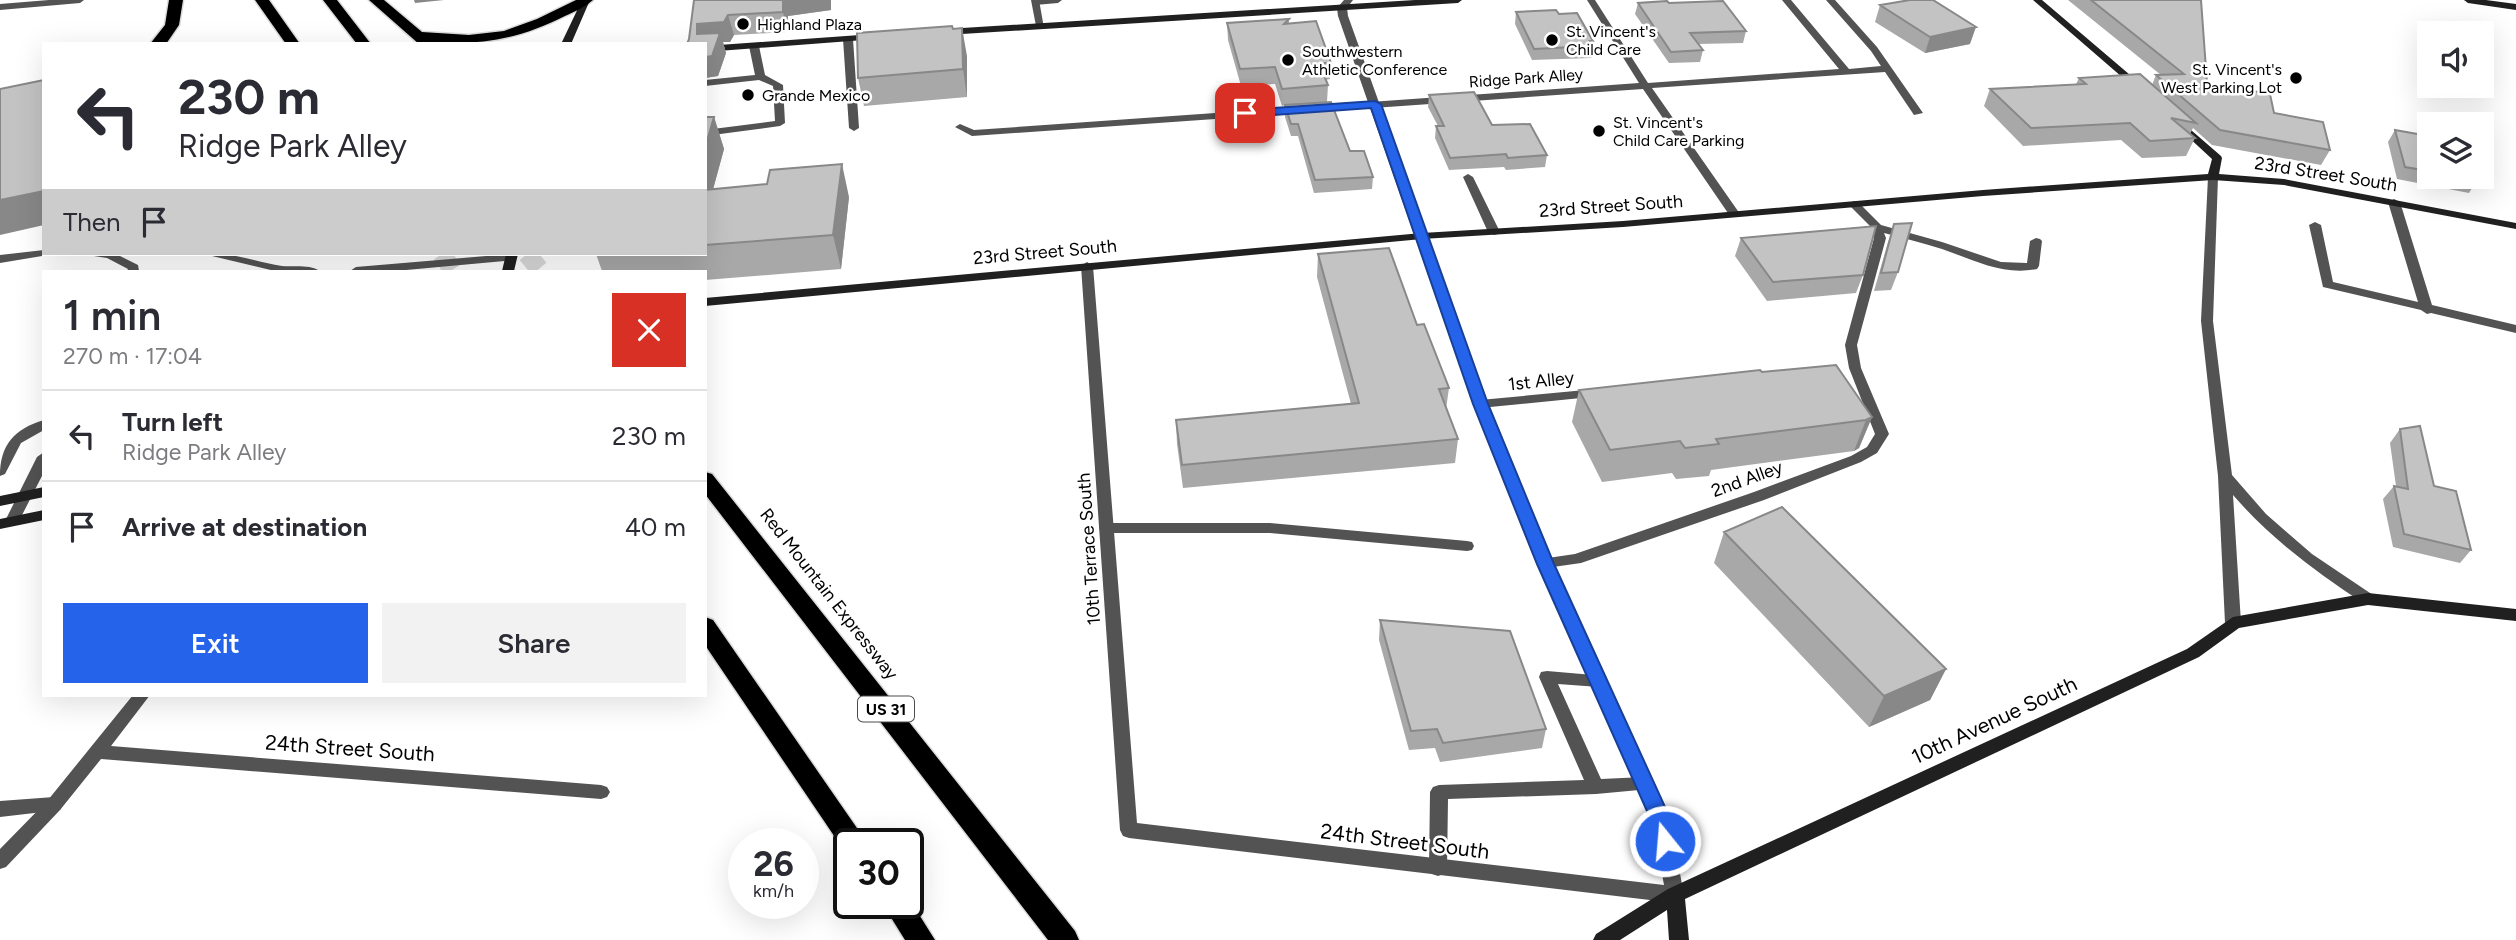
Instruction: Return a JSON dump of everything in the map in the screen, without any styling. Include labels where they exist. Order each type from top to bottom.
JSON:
[{"type":"highway","points":[[160,42],[175,18],[176,0]]},
{"type":"highway","points":[[262,0],[292,42]]},
{"type":"highway","points":[[330,0],[362,42]]},
{"type":"highway","points":[[376,0],[424,40],[470,41],[497,38],[535,27],[586,0]]},
{"type":"highway","name":"Red Mountain Expressway","points":[[707,482],[1065,940]]},
{"type":"highway","points":[[707,629],[844,828]]},
{"type":"highway","points":[[907,919],[921,940]]},
{"type":"street","points":[[0,7],[80,0]]},
{"type":"street","points":[[567,42],[586,0]]},
{"type":"street","points":[[1041,26],[1035,1],[1058,0]]},
{"type":"street","points":[[932,33],[1345,4],[1458,0]]},
{"type":"street","points":[[1591,0],[1645,85],[1734,214]]},
{"type":"street","points":[[1786,0],[1846,71]]},
{"type":"street","points":[[1830,0],[1874,49],[1918,113]]},
{"type":"street","points":[[2037,0],[2144,92]]},
{"type":"street","points":[[2469,0],[2516,7]]},
{"type":"street","points":[[1345,4],[1375,104],[1480,404],[1546,564],[1661,820],[1675,895],[1679,940]]},
{"type":"street","points":[[707,49],[890,36]]},
{"type":"street","points":[[848,39],[854,128]]},
{"type":"street","points":[[754,46],[760,77]]},
{"type":"street","name":"Ridge Park Alley","points":[[960,127],[972,133],[1886,69]]},
{"type":"street","points":[[707,83],[760,77],[778,85],[780,123],[707,133]]},
{"type":"street","points":[[2165,110],[2217,158],[2213,177],[2207,321],[2225,476],[2232,623],[2368,599],[2516,615]]},
{"type":"street","points":[[1468,177],[1494,232]]},
{"type":"street","name":"23rd Street South","points":[[707,302],[1422,236],[2213,177],[2284,182],[2516,226]]},
{"type":"street","points":[[2394,202],[2427,310]]},
{"type":"street","points":[[1854,204],[1877,227],[1972,258],[2024,269],[2033,267],[2036,241]]},
{"type":"street","points":[[2315,226],[2327,284],[2427,310],[2516,329]]},
{"type":"street","name":"2nd Alley","points":[[1546,564],[1576,559],[1759,496],[1856,459],[1872,450],[1882,434],[1848,369],[1851,345],[1880,238],[1877,227]]},
{"type":"street","points":[[0,259],[42,253]]},
{"type":"street","points":[[112,256],[133,270]]},
{"type":"street","points":[[225,256],[303,270]]},
{"type":"street","points":[[366,270],[512,256]]},
{"type":"street","name":"10th Terrace South","points":[[1087,266],[1129,830]]},
{"type":"street","name":"1st Alley","points":[[1480,404],[1606,392]]},
{"type":"street","points":[[0,471],[16,440],[42,425]]},
{"type":"street","points":[[6,523],[42,461]]},
{"type":"street","points":[[2225,476],[2261,518],[2306,558],[2368,599]]},
{"type":"street","points":[[0,501],[42,492]]},
{"type":"street","points":[[6,523],[42,515]]},
{"type":"street","points":[[1106,528],[1270,528],[1466,546]]},
{"type":"street","name":"10th Avenue South","points":[[1603,940],[1675,895],[2193,653],[2233,625],[2232,623]]},
{"type":"street","points":[[1596,787],[1547,677],[1598,681]]},
{"type":"street","points":[[0,861],[54,805],[140,697]]},
{"type":"street","name":"24th Street South","points":[[96,752],[601,792]]},
{"type":"street","points":[[1438,868],[1439,792],[1644,785]]},
{"type":"street","points":[[0,809],[54,805]]},
{"type":"street","name":"24th Street South","points":[[1129,830],[1675,895]]},
{"type":"building","points":[[694,0],[783,0],[783,12],[728,15],[724,22],[697,24],[697,34],[720,33],[712,56],[707,57],[707,42],[688,42]]},
{"type":"building","points":[[1910,0],[1933,0],[1976,27],[1930,37],[1880,5]]},
{"type":"building","points":[[2091,0],[2201,0],[2207,83],[2270,94],[2274,113],[2323,122],[2330,150],[2220,130],[2156,75],[2184,74]]},
{"type":"building","points":[[1723,1],[1746,31],[1690,33],[1703,50],[1671,52],[1638,3]]},
{"type":"building","points":[[1556,10],[1559,14],[1577,13],[1593,41],[1590,41],[1593,46],[1534,49],[1516,12]]},
{"type":"building","points":[[1289,19],[1284,24],[1316,21],[1331,63],[1319,63],[1328,85],[1282,89],[1275,67],[1240,69],[1227,23]]},
{"type":"building","points":[[952,26],[953,29],[962,28],[963,69],[858,78],[857,33]]},
{"type":"building","points":[[2140,74],[2196,123],[2171,118],[2195,138],[2150,141],[2130,123],[2031,128],[1990,89],[2086,84],[2079,78]]},
{"type":"building","points":[[42,80],[42,191],[0,200],[0,89]]},
{"type":"building","points":[[1474,92],[1492,125],[1530,124],[1547,155],[1508,158],[1506,154],[1450,158],[1436,126],[1444,126],[1429,95]]},
{"type":"building","points":[[1331,102],[1350,151],[1364,151],[1373,177],[1315,180],[1298,124],[1291,124],[1285,105]]},
{"type":"building","points":[[707,117],[714,117],[707,141]]},
{"type":"building","points":[[2395,130],[2417,134],[2417,169],[2405,167]]},
{"type":"building","points":[[842,164],[833,235],[707,245],[707,190],[767,184],[770,170]]},
{"type":"building","points":[[1912,223],[1898,272],[1881,273],[1894,224]]},
{"type":"building","points":[[1876,226],[1863,275],[1773,282],[1741,238]]},
{"type":"building","points":[[1389,248],[1417,325],[1424,324],[1449,388],[1439,389],[1458,439],[1182,465],[1176,420],[1359,403],[1318,254]]},
{"type":"building","points":[[1836,365],[1872,417],[1866,420],[1716,439],[1719,444],[1685,448],[1680,441],[1610,450],[1579,390],[1760,370],[1762,372]]},
{"type":"building","points":[[2420,426],[2434,486],[2456,491],[2471,550],[2404,534],[2394,486],[2408,489],[2400,429]]},
{"type":"building","points":[[1782,507],[1946,669],[1884,696],[1724,532]]},
{"type":"building","points":[[1380,620],[1510,631],[1546,729],[1443,743],[1437,729],[1411,731]]},
{"type":"tunnel","points":[[443,256],[452,270]]},
{"type":"tunnel","points":[[529,256],[540,270]]},
{"type":"place","name":"Highland Plaza","points":[[743,24]]},
{"type":"place","name":"St. Vincent's Child Care","points":[[1552,40]]},
{"type":"place","name":"Southwestern Athletic Conference","points":[[1288,60]]},
{"type":"place","name":"St. Vincent's West Parking Lot","points":[[2296,78]]},
{"type":"place","name":"Grande Mexico","points":[[748,95]]},
{"type":"place","name":"St. Vincent's Child Care Parking","points":[[1599,131]]},
{"type":"route","points":[[1245,113],[1375,104],[1480,404],[1546,564],[1661,820],[1665,841]]}]
